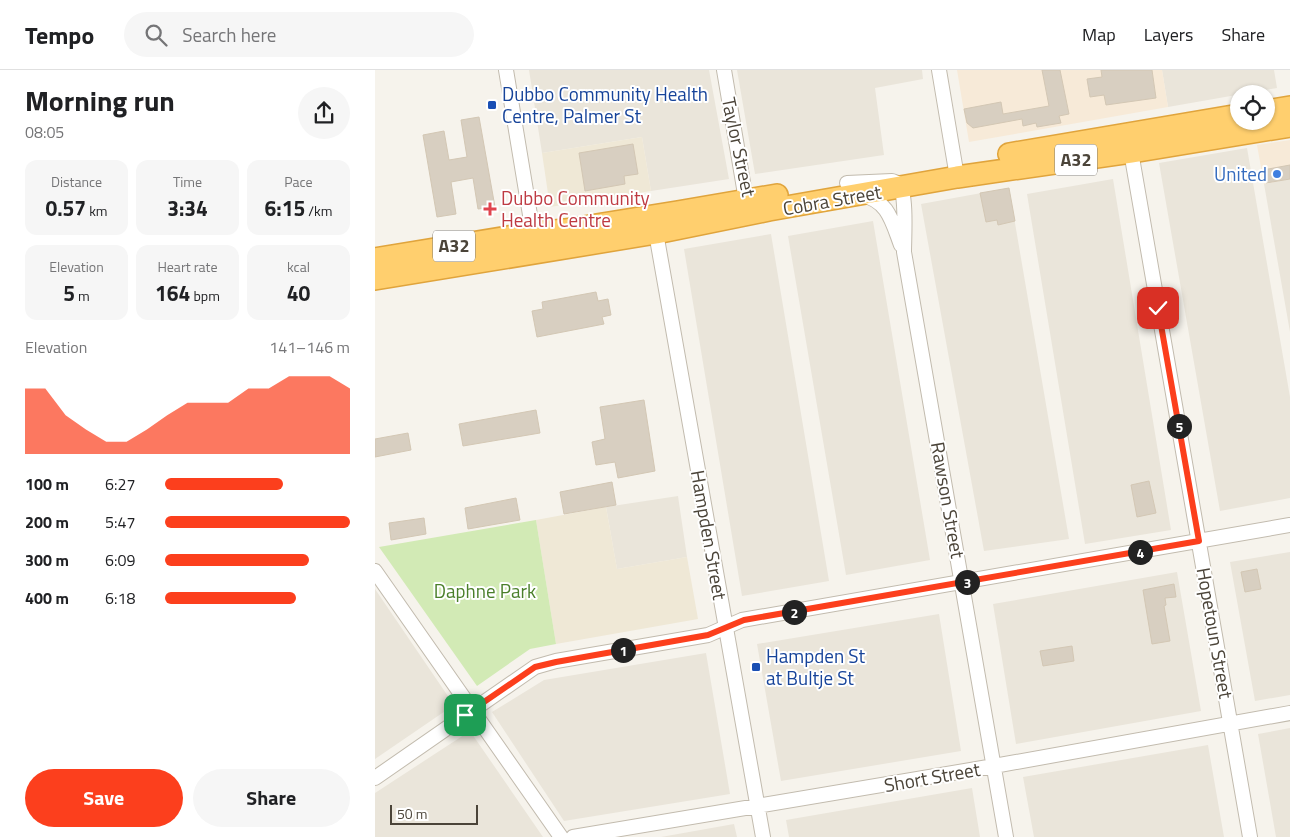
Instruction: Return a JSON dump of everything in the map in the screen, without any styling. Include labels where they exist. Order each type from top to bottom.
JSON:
[{"type":"highway","points":[[1275,110],[1290,107]]},
{"type":"highway","name":"Cobra Street","points":[[1129,143],[1230,117]]},
{"type":"highway","name":"Cobra Street","points":[[375,279],[656,232],[769,210],[852,189],[956,170],[1129,143],[1290,126]]},
{"type":"highway","name":"Cobra Street","points":[[375,259],[746,200],[852,189],[901,188],[956,170]]},
{"type":"highway","points":[[565,230],[643,224],[649,225],[656,232],[664,219],[677,212]]},
{"type":"highway","points":[[533,233],[542,242],[549,244],[581,244]]},
{"type":"street","points":[[506,70],[533,233]]},
{"type":"street","name":"Taylor Street","points":[[724,70],[746,200],[754,208],[769,210]]},
{"type":"street","points":[[939,70],[956,170]]},
{"type":"street","name":"Hopetoun Street","points":[[1129,143],[1250,837]]},
{"type":"street","name":"Rawson Street","points":[[901,188],[904,207],[905,252],[1006,837]]},
{"type":"street","name":"Rawson Street","points":[[852,189],[882,204],[891,219],[905,252]]},
{"type":"street","name":"Hampden Street","points":[[656,232],[763,837]]},
{"type":"street","points":[[375,778],[535,667],[708,635],[744,620],[1290,525]]},
{"type":"street","points":[[375,571],[561,837]]},
{"type":"street","name":"Short Street","points":[[573,837],[994,766],[1290,713]]},
{"type":"shaded area","points":[[529,70],[709,70],[729,179],[651,191],[642,137],[542,153]]},
{"type":"shaded area","points":[[737,70],[922,70],[923,79],[875,88],[884,155],[755,174]]},
{"type":"shaded area","points":[[957,70],[1162,70],[1168,107],[969,142]]},
{"type":"shaded area","points":[[1162,70],[1274,70],[1277,88],[1275,88],[1275,85],[1230,85],[1230,96],[1168,107]]},
{"type":"shaded area","points":[[642,137],[651,191],[550,207],[542,153]]},
{"type":"shaded area","name":"United","points":[[1290,140],[1290,179],[1264,184],[1257,145]]},
{"type":"shaded area","points":[[1247,148],[1290,397],[1290,498],[1220,511],[1159,163]]},
{"type":"shaded area","points":[[1113,179],[1171,530],[1085,544],[1027,194]]},
{"type":"shaded area","points":[[1290,179],[1290,332],[1264,184]]},
{"type":"shaded area","points":[[1009,188],[1069,539],[984,551],[921,204]]},
{"type":"shaded area","points":[[873,221],[930,560],[846,575],[788,236]]},
{"type":"shaded area","points":[[771,234],[829,581],[742,596],[684,249]]},
{"type":"shaded area","points":[[678,496],[687,557],[617,569],[606,507]]},
{"type":"shaded area","points":[[606,507],[617,569],[687,557],[698,619],[556,644],[536,520]]},
{"type":"shaded area","points":[[1290,552],[1290,695],[1255,701],[1230,562]]},
{"type":"shaded area","points":[[1177,572],[1201,711],[1016,744],[993,604]]},
{"type":"shaded area","points":[[375,589],[454,705],[375,759]]},
{"type":"shaded area","points":[[939,614],[961,751],[781,781],[757,644]]},
{"type":"shaded area","points":[[706,653],[730,794],[564,821],[492,712],[544,680]]},
{"type":"shaded area","points":[[1290,728],[1290,837],[1276,837],[1258,734]]},
{"type":"shaded area","points":[[470,731],[543,837],[375,837],[375,793]]},
{"type":"shaded area","points":[[1208,745],[1224,837],[1034,837],[1023,777]]},
{"type":"shaded area","points":[[972,788],[980,837],[789,837],[786,820]]},
{"type":"shaded area","points":[[734,824],[737,837],[661,837]]},
{"type":"green space","name":"Daphne Park","points":[[536,520],[556,644],[530,649],[477,686],[379,547]]},
{"type":"building","points":[[1042,70],[1060,70],[1069,114],[1059,116],[1061,123],[1037,127],[1036,123],[1023,126],[1022,119],[973,128],[967,123],[964,109],[1001,102],[1003,114],[1049,106]]},
{"type":"building","points":[[1101,70],[1152,70],[1156,98],[1106,105],[1104,95],[1090,97],[1087,79],[1102,77]]},
{"type":"building","points":[[479,117],[495,207],[478,209],[473,178],[451,182],[456,214],[437,217],[423,135],[444,131],[449,160],[467,157],[461,120]]},
{"type":"building","points":[[633,144],[638,174],[624,176],[625,184],[585,191],[579,153]]},
{"type":"building","name":"United","points":[[1290,165],[1290,179],[1266,183],[1263,170]]},
{"type":"building","points":[[1009,188],[1015,221],[998,225],[997,220],[986,222],[980,193]]},
{"type":"building","points":[[596,292],[598,301],[608,299],[611,315],[602,317],[604,324],[537,337],[532,311],[543,309],[542,302]]},
{"type":"building","points":[[644,400],[655,471],[618,478],[615,462],[596,465],[592,442],[605,439],[600,407]]},
{"type":"building","points":[[536,410],[540,433],[463,446],[459,424]]},
{"type":"building","points":[[408,433],[411,450],[375,457],[375,439]]},
{"type":"building","points":[[1149,481],[1156,513],[1137,517],[1131,485]]},
{"type":"building","points":[[612,482],[616,505],[564,514],[560,492]]},
{"type":"building","points":[[516,498],[520,520],[468,529],[465,508]]},
{"type":"building","points":[[424,518],[426,534],[391,540],[389,523]]},
{"type":"building","points":[[1257,569],[1261,589],[1245,592],[1241,572]]},
{"type":"building","points":[[1174,584],[1176,597],[1165,598],[1166,605],[1164,606],[1170,641],[1152,644],[1143,590]]},
{"type":"building","points":[[1072,646],[1074,661],[1043,666],[1040,651]]},
{"type":"place","name":"Dubbo Community Health Centre, Palmer St","points":[[492,105]]},
{"type":"place","name":"United","points":[[1277,174]]},
{"type":"place","name":"Dubbo Community Health Centre","points":[[490,209]]},
{"type":"place","name":"Hampden St at Bultje St","points":[[756,667]]},
{"type":"route","points":[[465,715],[535,667],[556,662],[708,635],[742,620],[1199,541],[1158,308]]}]
